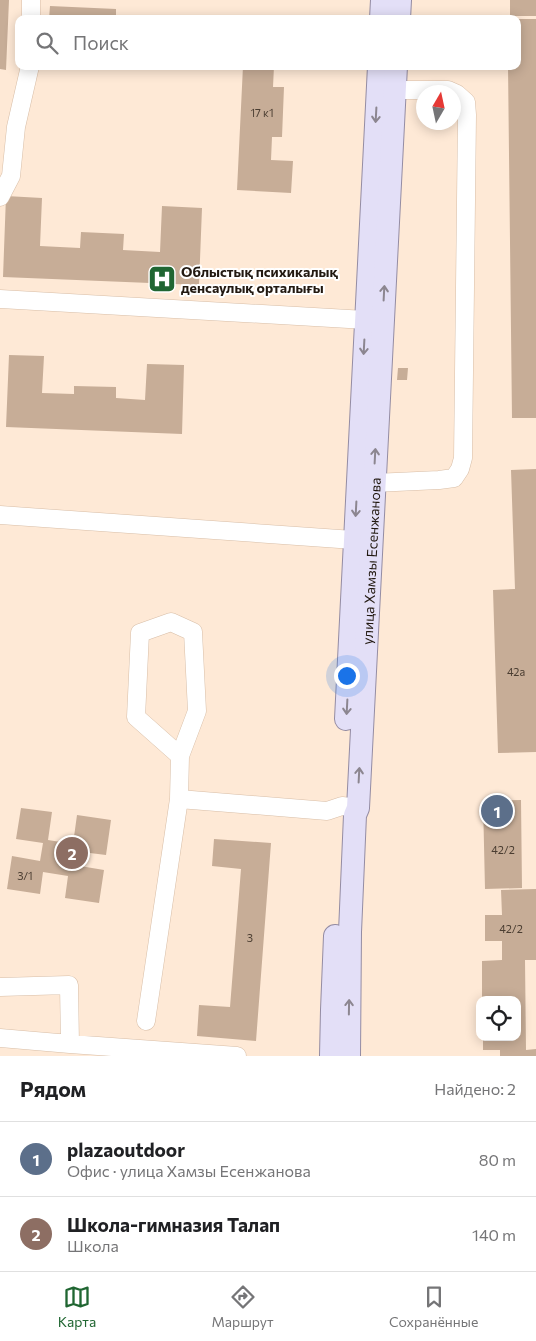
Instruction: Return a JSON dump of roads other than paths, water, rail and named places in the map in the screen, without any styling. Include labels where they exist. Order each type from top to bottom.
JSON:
[{"type":"main road","points":[[381,15],[382,0]]},
{"type":"main road","points":[[399,15],[400,0]]},
{"type":"main road","name":"улица Хамзы Есенжанова","points":[[331,1056],[332,1010],[350,807],[363,541],[366,320],[379,70]]},
{"type":"main road","name":"улица Хамзы Есенжанова","points":[[363,541],[374,483],[396,70]]},
{"type":"main road","name":"улица Хамзы Есенжанова","points":[[349,1056],[350,932],[355,814],[350,807]]},
{"type":"street","points":[[31,0],[31,15]]},
{"type":"street","points":[[0,197],[11,176],[16,127],[29,70]]},
{"type":"street","points":[[374,483],[454,478],[460,469],[463,458],[468,115],[466,102],[458,94],[448,90],[395,90]]},
{"type":"street","points":[[0,299],[366,320]]},
{"type":"street","points":[[0,516],[363,541]]},
{"type":"street","points":[[146,1021],[179,799],[180,756],[197,710],[193,632],[171,622],[140,633],[136,717],[180,756]]},
{"type":"street","points":[[179,799],[327,810],[350,807]]},
{"type":"street","points":[[0,987],[69,985],[70,1044]]},
{"type":"street","points":[[0,1038],[237,1056]]},
{"type":"place","name":"Облыстық психикалық денсаулық орталығы","points":[[162,279]]},
{"type":"place","name":"plazaoutdoor","points":[[497,811]]},
{"type":"place","name":"Школа-гимназия Талап","points":[[72,853]]}]
